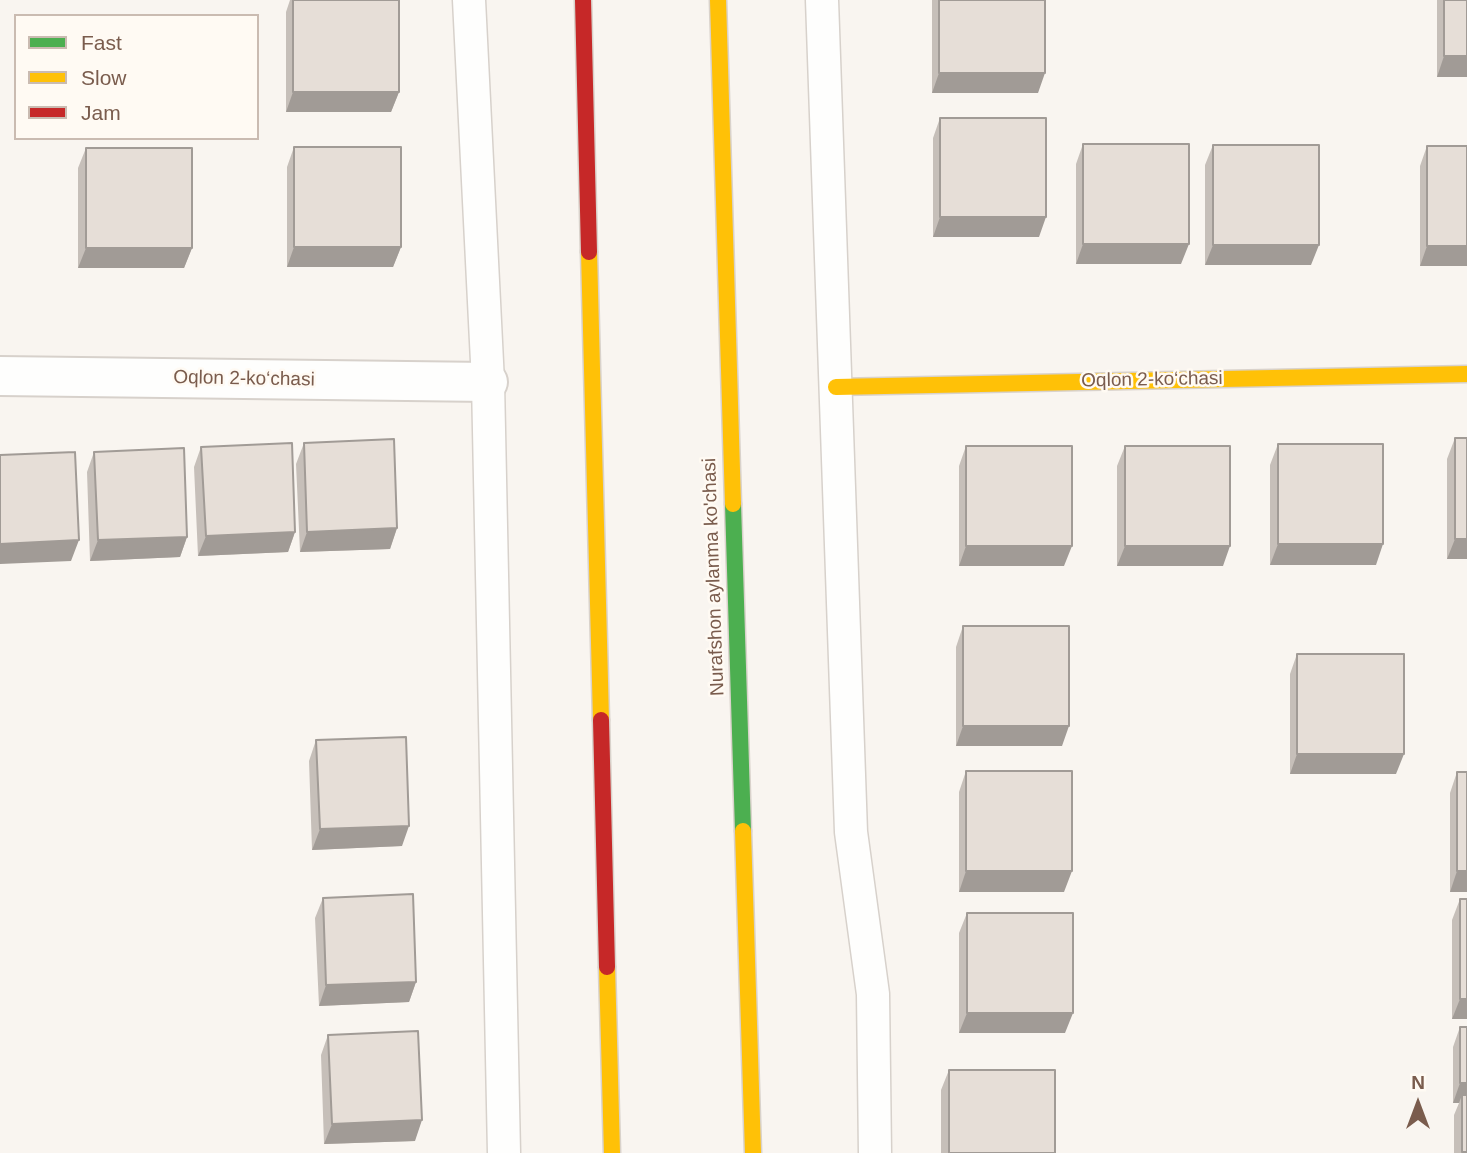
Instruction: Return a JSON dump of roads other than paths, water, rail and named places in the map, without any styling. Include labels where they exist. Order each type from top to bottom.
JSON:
[{"type":"main road","points":[[583,0],[612,1153]]},
{"type":"main road","name":"Nurafshon aylanma ko'chasi","points":[[718,0],[753,1153]]},
{"type":"main road","name":"Oqlon 2-ko‘chasi","points":[[836,387],[1467,374]]},
{"type":"street","name":"Oqlon 2-ko‘chasi","points":[[0,376],[488,382]]},
{"type":"lane","points":[[469,0],[488,382],[504,1153]]},
{"type":"lane","points":[[822,0],[851,832],[873,994],[875,1153]]}]
